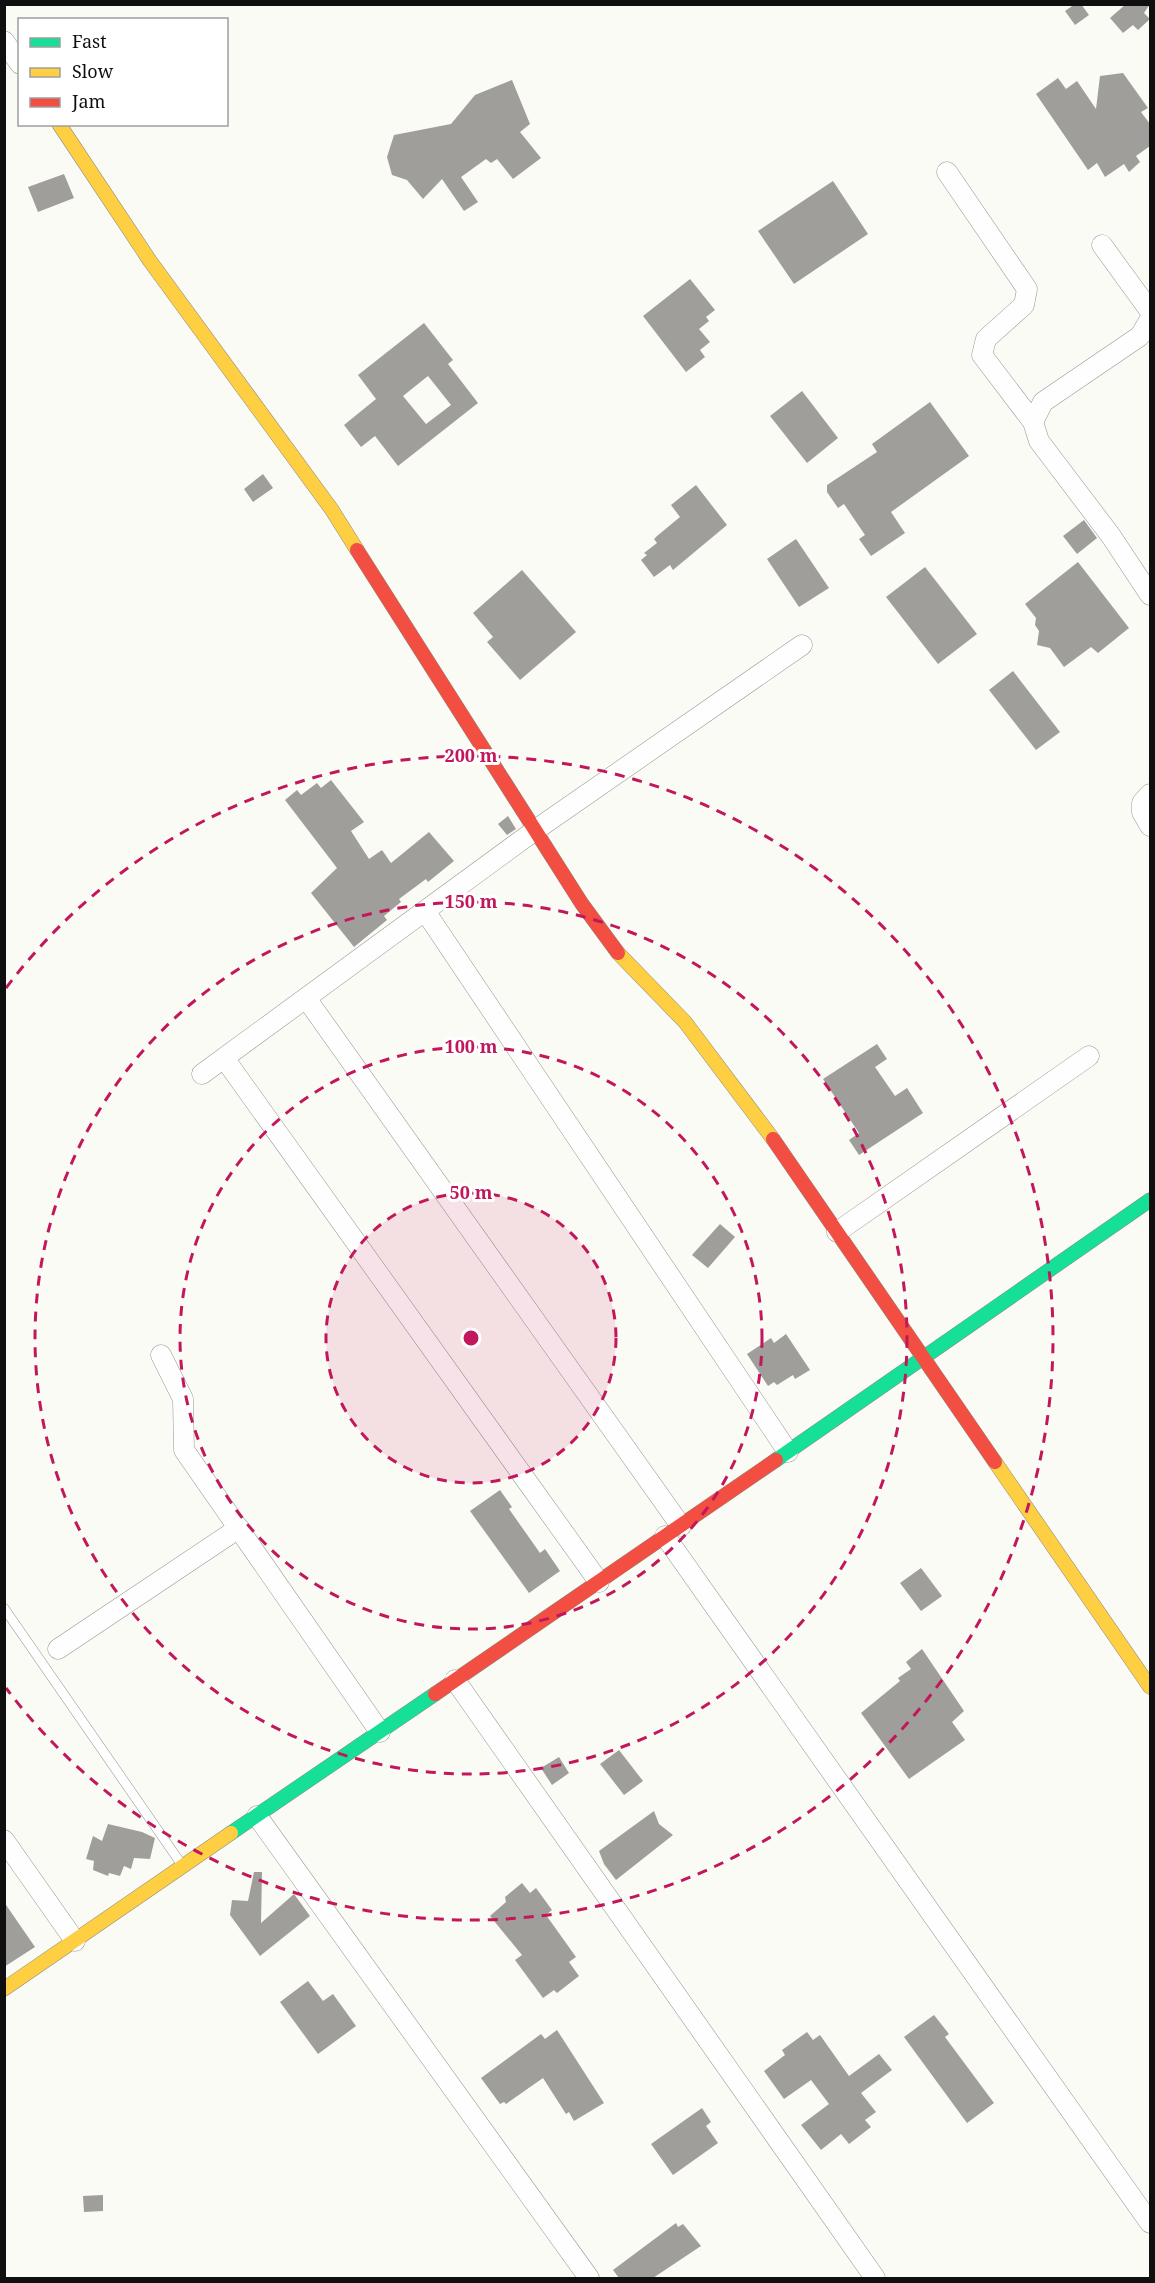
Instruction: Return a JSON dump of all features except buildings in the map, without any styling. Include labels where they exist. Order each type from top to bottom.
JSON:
[{"type":"street","points":[[4,41],[18,61]]},
{"type":"street","points":[[60,126],[150,261],[332,510],[534,831],[622,958],[685,1022],[717,1062],[837,1232],[922,1360],[1150,1688]]},
{"type":"street","points":[[946,172],[1027,290],[1024,305],[986,339],[982,355],[1034,422],[1039,441],[1111,536],[1150,595]]},
{"type":"street","points":[[1102,245],[1150,311]]},
{"type":"street","points":[[1034,422],[1043,402],[1140,336],[1150,319]]},
{"type":"street","points":[[202,1074],[534,831],[802,645]]},
{"type":"street","points":[[1150,794],[1142,803],[1142,812],[1150,826]]},
{"type":"street","points":[[425,911],[788,1452]]},
{"type":"street","points":[[306,998],[1150,2223]]},
{"type":"street","points":[[837,1232],[1089,1056]]},
{"type":"street","points":[[224,1058],[599,1582]]},
{"type":"street","points":[[4,1989],[922,1360],[1150,1200]]},
{"type":"street","points":[[161,1354],[183,1399],[184,1450],[380,1732]]},
{"type":"street","points":[[58,1649],[239,1528]]},
{"type":"street","points":[[455,1680],[875,2278]]},
{"type":"street","points":[[257,1816],[589,2278]]},
{"type":"street","points":[[4,1840],[75,1941]]},
{"type":"lane","points":[[4,1608],[183,1867]]},
{"type":"traffic: fast","points":[[776,1460],[1150,1200]]},
{"type":"traffic: fast","points":[[231,1833],[435,1694]]},
{"type":"traffic: slow","points":[[60,126],[150,261],[332,510],[357,550]]},
{"type":"traffic: slow","points":[[618,953],[685,1022],[773,1139]]},
{"type":"traffic: slow","points":[[995,1462],[1150,1687]]},
{"type":"traffic: slow","points":[[4,1989],[231,1833]]},
{"type":"traffic: jam","points":[[357,550],[582,904],[618,953]]},
{"type":"traffic: jam","points":[[773,1139],[995,1462]]},
{"type":"traffic: jam","points":[[435,1694],[776,1460]]}]
